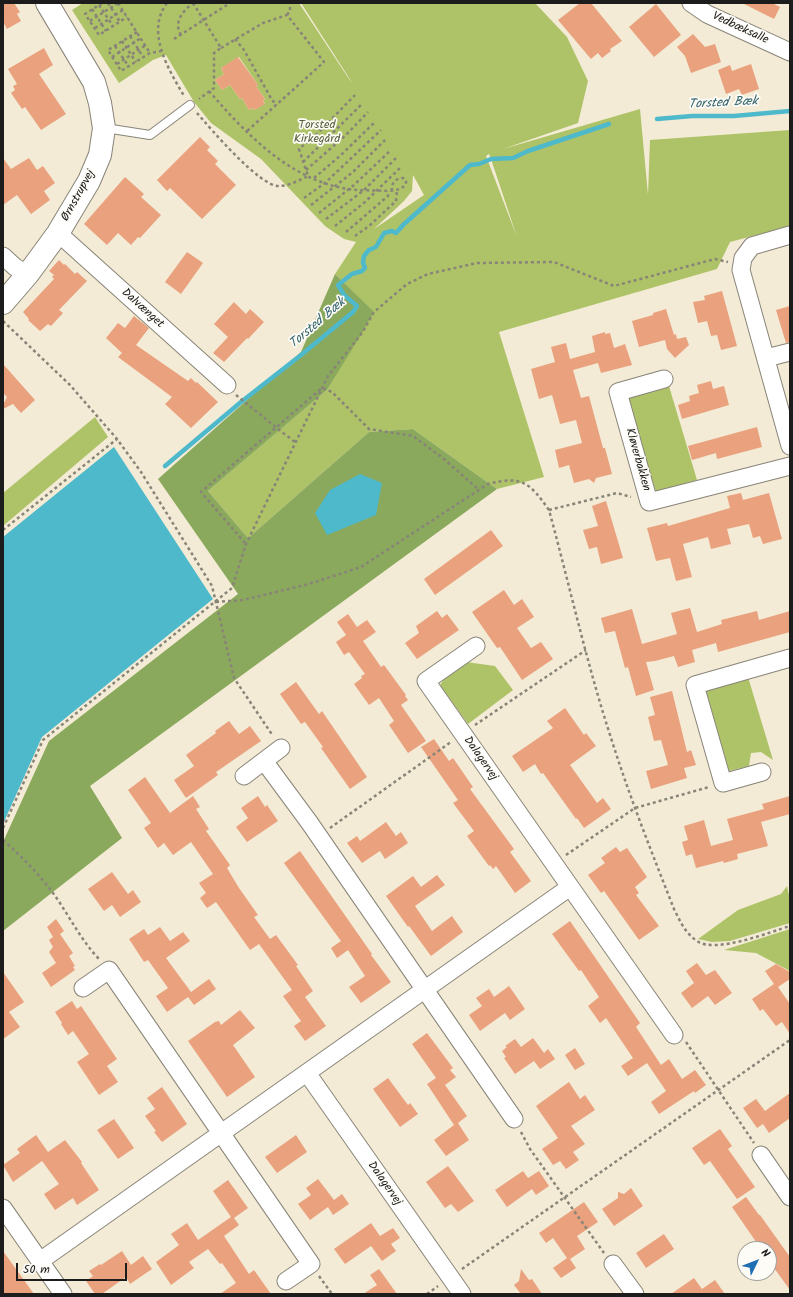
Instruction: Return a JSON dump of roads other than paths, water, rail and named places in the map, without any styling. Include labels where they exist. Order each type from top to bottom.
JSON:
[{"type":"street","name":"Ørnstrupvej","points":[[3,303],[28,274],[58,233],[90,182],[100,155],[104,128],[94,82],[48,3]]},
{"type":"street","name":"Vedbæksalle","points":[[691,3],[707,14],[790,52]]},
{"type":"street","name":"Dalvænget","points":[[58,233],[227,385]]},
{"type":"street","points":[[790,235],[752,246],[743,258],[741,270],[790,446]]},
{"type":"street","points":[[3,256],[15,267],[28,274]]},
{"type":"street","points":[[766,358],[790,352]]},
{"type":"street","name":"Kløverbakken","points":[[664,380],[618,392],[649,502],[790,466]]},
{"type":"street","name":"Dalagervej","points":[[476,646],[426,681],[674,1035]]},
{"type":"street","points":[[762,772],[724,783],[696,685],[790,658]]},
{"type":"street","points":[[244,776],[281,748]]},
{"type":"street","points":[[264,761],[514,1119]]},
{"type":"street","points":[[40,1261],[570,887]]},
{"type":"street","points":[[84,988],[109,970],[311,1264],[286,1281]]},
{"type":"street","name":"Dalagervej","points":[[307,1073],[462,1294]]},
{"type":"street","points":[[761,1155],[790,1197]]},
{"type":"street","points":[[3,1208],[63,1294]]},
{"type":"street","points":[[613,1264],[635,1294]]},
{"type":"lane","points":[[104,128],[150,135],[190,105]]},
{"type":"water","points":[[114,447],[213,599],[42,737],[3,824],[3,537]]},
{"type":"water","points":[[360,474],[382,483],[376,515],[327,535],[315,513],[330,490]]},
{"type":"waterway","name":"Torsted Bæk","points":[[657,119],[692,116],[734,116],[790,111]]},
{"type":"waterway","name":"Torsted Bæk","points":[[165,466],[241,402],[353,312],[357,306],[344,295],[338,285],[352,274],[362,271],[365,268],[363,262],[364,256],[369,250],[376,247],[384,233],[392,231],[396,233],[470,165],[479,164],[491,159],[513,158],[528,151],[609,124]]},
{"type":"park label","name":"Torsted Kirkegård","points":[[317,133]]}]
